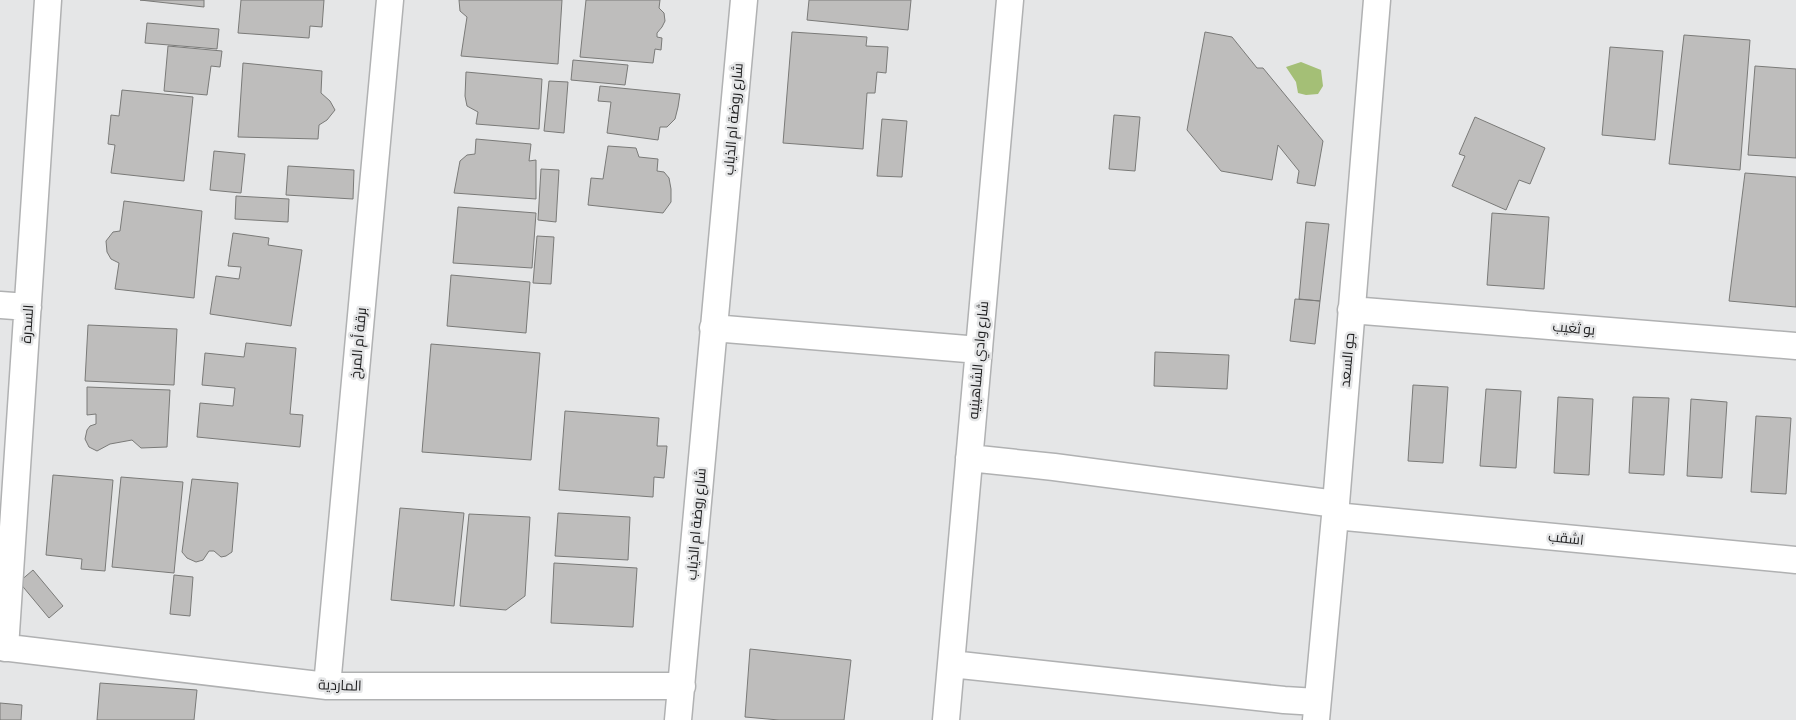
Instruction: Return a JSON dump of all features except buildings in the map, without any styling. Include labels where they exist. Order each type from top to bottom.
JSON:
[{"type":"street","name":"السدرة","points":[[3,647],[48,0]]},
{"type":"street","name":"برقة أم المرخ","points":[[327,686],[390,0]]},
{"type":"street","name":"شارع روضة ام الذياب","points":[[678,720],[744,0]]},
{"type":"street","name":"شارع وادي الشاهينيه","points":[[946,720],[1010,0]]},
{"type":"street","name":"جو السعد","points":[[1317,711],[1377,0]]},
{"type":"street","points":[[0,305],[28,307]]},
{"type":"street","name":"بو ثغيب","points":[[1351,310],[1796,346]]},
{"type":"street","points":[[713,328],[979,350]]},
{"type":"street","name":"اشقب","points":[[970,458],[1054,467],[1335,510],[1796,560]]},
{"type":"street","name":"الماردية","points":[[3,647],[327,686],[682,686]]},
{"type":"street","points":[[951,664],[1317,711]]},
{"type":"green space","points":[[1301,62],[1321,70],[1323,86],[1318,94],[1306,95],[1298,93],[1296,82],[1286,67]]}]
